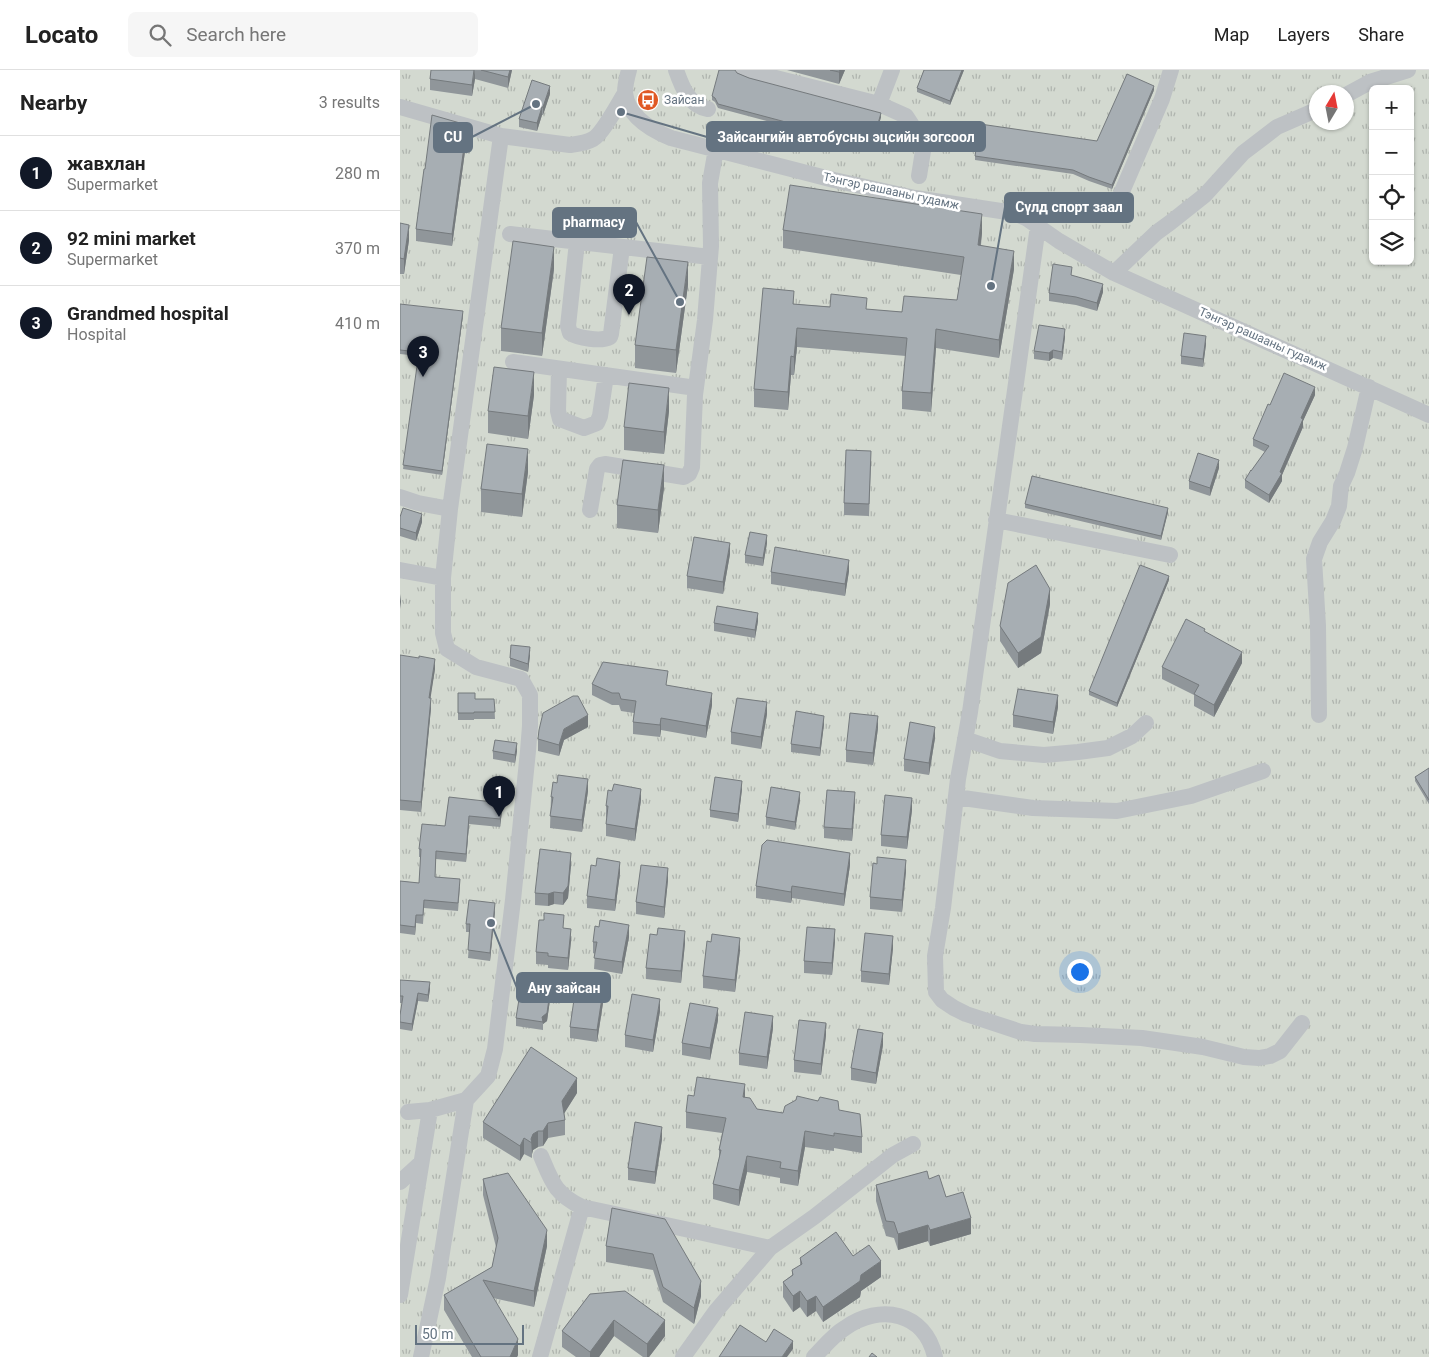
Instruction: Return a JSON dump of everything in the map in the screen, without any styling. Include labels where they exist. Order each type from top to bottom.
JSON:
[{"type":"street","points":[[400,107],[501,136],[570,145],[580,144],[594,138],[601,130],[625,93],[629,70]]},
{"type":"street","points":[[676,70],[690,101],[700,108],[708,109]]},
{"type":"street","points":[[744,70],[879,104],[906,116],[919,136],[923,151],[918,176]]},
{"type":"street","points":[[879,104],[892,70]]},
{"type":"street","points":[[1354,90],[1370,82],[1408,70]]},
{"type":"street","points":[[1114,210],[1162,99],[1166,72]]},
{"type":"street","name":"Тэнгэр рашааны гудамж","points":[[625,93],[629,108],[637,118],[658,133],[671,138],[834,180],[915,198],[1014,213],[1026,218],[1059,241],[1114,273],[1429,415]]},
{"type":"street","points":[[1114,273],[1156,233],[1205,195],[1243,153],[1277,127],[1309,113]]},
{"type":"street","points":[[408,1112],[430,1110],[466,1100],[488,1076],[495,1049],[513,900],[522,775],[530,726],[530,694],[521,679],[476,667],[447,649],[444,633],[443,578],[450,509],[501,136]]},
{"type":"street","points":[[590,510],[597,469],[600,465],[605,464],[684,477],[689,474],[692,467],[696,388],[705,320],[711,246],[710,182],[716,149]]},
{"type":"street","points":[[1038,226],[958,779],[943,908],[935,956],[936,992],[942,1000],[966,1014],[1021,1032],[1142,1038],[1202,1047],[1244,1057],[1259,1058],[1270,1056],[1280,1051],[1302,1023]]},
{"type":"street","points":[[510,234],[710,257]]},
{"type":"street","points":[[577,242],[568,326],[570,333],[576,337],[594,339],[607,339],[612,334],[622,247]]},
{"type":"street","points":[[513,362],[696,388]]},
{"type":"street","points":[[560,369],[558,412],[560,419],[584,428],[597,423],[600,416],[606,375]]},
{"type":"street","points":[[1319,714],[1318,626],[1314,559],[1320,542],[1333,521],[1338,506],[1341,486],[1350,465],[1361,428],[1369,387]]},
{"type":"street","points":[[400,497],[418,503],[450,509]]},
{"type":"street","points":[[996,520],[1170,555]]},
{"type":"street","points":[[400,570],[443,578]]},
{"type":"street","points":[[965,739],[1000,751],[1044,755],[1078,752],[1108,748],[1132,736],[1146,723]]},
{"type":"street","points":[[956,797],[1033,808],[1117,811],[1191,796],[1263,771]]},
{"type":"street","points":[[421,1357],[438,1278],[466,1100]]},
{"type":"street","points":[[400,1294],[430,1110]]},
{"type":"street","points":[[683,1357],[716,1311],[770,1248],[814,1217],[893,1155],[913,1144]]},
{"type":"street","points":[[541,1156],[552,1183],[557,1190],[564,1197],[582,1207],[770,1248]]},
{"type":"street","points":[[400,1182],[422,1164]]},
{"type":"street","points":[[540,1357],[582,1207]]},
{"type":"street","points":[[814,1357],[845,1327],[867,1317],[892,1314],[905,1318],[921,1328],[930,1341],[935,1357]]},
{"type":"green space","points":[[400,70],[1429,70],[1429,1357],[400,1357]]},
{"type":"building","points":[[431,70],[474,70],[472,85],[430,79]]},
{"type":"building","points":[[481,70],[510,70],[508,77]]},
{"type":"building","points":[[719,70],[735,70],[737,73],[749,78],[881,113],[872,145],[718,104],[712,96]]},
{"type":"building","points":[[924,70],[962,70],[950,101],[917,88]]},
{"type":"building","points":[[1127,74],[1154,86],[1112,185],[1073,170],[975,156],[980,124],[1097,141]]},
{"type":"building","points":[[532,80],[550,86],[537,123],[519,119]]},
{"type":"building","points":[[432,115],[467,125],[452,234],[416,229]]},
{"type":"building","points":[[790,185],[982,214],[978,245],[1014,251],[999,340],[936,329],[931,393],[902,391],[907,338],[797,328],[794,357],[791,356],[788,392],[754,389],[763,288],[794,291],[793,304],[830,307],[831,294],[867,298],[866,309],[902,312],[904,296],[957,300],[964,257],[783,230]]},
{"type":"building","points":[[400,223],[409,225],[404,259],[400,258]]},
{"type":"building","points":[[513,241],[554,247],[542,333],[501,328]]},
{"type":"building","points":[[647,257],[688,262],[676,350],[635,345]]},
{"type":"building","points":[[1053,264],[1072,267],[1071,275],[1103,284],[1097,303],[1076,297],[1049,293]]},
{"type":"building","points":[[400,304],[463,311],[442,471],[403,465],[419,352],[400,350]]},
{"type":"building","points":[[1039,325],[1065,329],[1062,352],[1053,350],[1049,353],[1034,351]]},
{"type":"building","points":[[1184,333],[1206,336],[1203,359],[1181,356]]},
{"type":"building","points":[[494,367],[534,372],[528,416],[488,411]]},
{"type":"building","points":[[1284,373],[1315,387],[1280,472],[1282,473],[1269,495],[1245,480],[1269,446],[1253,439]]},
{"type":"building","points":[[629,383],[669,388],[664,432],[624,427]]},
{"type":"building","points":[[487,444],[528,449],[522,494],[481,489]]},
{"type":"building","points":[[846,450],[871,451],[869,504],[844,503]]},
{"type":"building","points":[[1198,453],[1219,460],[1210,488],[1189,481]]},
{"type":"building","points":[[623,460],[664,465],[658,510],[617,505]]},
{"type":"building","points":[[1032,476],[1168,508],[1161,536],[1025,504]]},
{"type":"building","points":[[403,508],[422,514],[416,533],[400,528],[400,517]]},
{"type":"building","points":[[750,532],[767,535],[763,558],[745,555]]},
{"type":"building","points":[[694,537],[730,543],[723,582],[687,576]]},
{"type":"building","points":[[775,547],[849,560],[845,584],[771,572]]},
{"type":"building","points":[[1036,565],[1050,589],[1041,637],[1018,653],[1000,626],[1008,583]]},
{"type":"building","points":[[1140,565],[1169,576],[1117,703],[1089,691]]},
{"type":"building","points":[[717,606],[758,613],[755,630],[714,623]]},
{"type":"building","points":[[1186,619],[1242,652],[1214,705],[1194,694],[1199,685],[1162,667]]},
{"type":"building","points":[[511,645],[530,647],[528,664],[510,658]]},
{"type":"building","points":[[400,655],[435,659],[429,698],[431,698],[421,802],[400,800]]},
{"type":"building","points":[[603,662],[668,671],[666,685],[712,693],[706,726],[661,718],[660,725],[633,722],[636,701],[621,699],[619,693],[612,693],[592,684]]},
{"type":"building","points":[[1018,689],[1058,695],[1053,722],[1013,715]]},
{"type":"building","points":[[458,693],[475,693],[475,699],[494,699],[495,712],[458,713]]},
{"type":"building","points":[[573,696],[578,696],[588,715],[564,729],[559,745],[538,739],[543,713]]},
{"type":"building","points":[[737,698],[767,702],[761,737],[731,732]]},
{"type":"building","points":[[796,711],[824,716],[820,748],[791,744]]},
{"type":"building","points":[[850,713],[878,716],[873,753],[846,750]]},
{"type":"building","points":[[910,722],[935,727],[929,763],[904,759]]},
{"type":"building","points":[[495,740],[517,743],[515,755],[493,751]]},
{"type":"building","points":[[1429,768],[1429,800],[1415,777]]},
{"type":"building","points":[[558,775],[588,779],[582,820],[550,816],[553,782],[557,783]]},
{"type":"building","points":[[715,777],[742,781],[738,814],[710,810]]},
{"type":"building","points":[[614,784],[641,789],[635,829],[606,824],[608,790],[612,791]]},
{"type":"building","points":[[771,787],[800,792],[795,822],[766,817]]},
{"type":"building","points":[[827,790],[855,792],[852,829],[824,827]]},
{"type":"building","points":[[885,795],[912,798],[907,837],[881,835]]},
{"type":"building","points":[[449,797],[502,803],[500,819],[469,816],[466,854],[436,851],[435,877],[460,879],[458,903],[424,900],[423,915],[416,915],[415,927],[400,925],[400,881],[419,883],[421,849],[419,849],[422,824],[445,826]]},
{"type":"building","points":[[767,840],[850,853],[844,894],[792,886],[791,892],[756,886],[762,845]]},
{"type":"building","points":[[540,849],[571,853],[568,886],[563,893],[535,893]]},
{"type":"building","points":[[877,857],[906,860],[902,900],[870,897],[873,863],[877,864]]},
{"type":"building","points":[[597,858],[620,862],[615,900],[587,896],[591,865],[596,866]]},
{"type":"building","points":[[641,865],[668,868],[664,907],[636,902]]},
{"type":"building","points":[[469,900],[495,903],[490,953],[468,950],[470,924],[466,924]]},
{"type":"building","points":[[544,913],[564,915],[563,928],[571,929],[568,958],[548,956],[548,953],[536,952],[539,920],[544,920]]},
{"type":"building","points":[[600,920],[629,925],[622,962],[594,958],[597,942],[593,942],[595,926],[599,927]]},
{"type":"building","points":[[807,927],[835,929],[832,963],[804,961]]},
{"type":"building","points":[[658,928],[685,931],[681,971],[646,968],[650,934],[657,935]]},
{"type":"building","points":[[865,933],[893,936],[889,974],[861,971]]},
{"type":"building","points":[[712,934],[740,938],[735,980],[703,976],[707,941],[711,942]]},
{"type":"building","points":[[400,980],[430,982],[428,995],[418,993],[412,1024],[400,1022],[403,996],[400,996]]},
{"type":"building","points":[[533,984],[547,987],[550,992],[547,1013],[542,1017],[543,1022],[516,1018],[520,993],[531,995]]},
{"type":"building","points":[[576,986],[603,991],[597,1030],[570,1027]]},
{"type":"building","points":[[632,994],[660,999],[653,1040],[625,1035]]},
{"type":"building","points":[[690,1003],[718,1008],[710,1048],[682,1043]]},
{"type":"building","points":[[745,1012],[773,1016],[767,1057],[739,1053]]},
{"type":"building","points":[[799,1020],[826,1023],[821,1064],[794,1060]]},
{"type":"building","points":[[858,1029],[883,1033],[876,1073],[851,1068]]},
{"type":"building","points":[[531,1047],[577,1078],[562,1101],[565,1120],[548,1123],[543,1131],[533,1134],[532,1143],[524,1138],[520,1146],[483,1122]]},
{"type":"building","points":[[697,1077],[745,1084],[743,1097],[750,1098],[757,1109],[783,1113],[785,1106],[796,1100],[797,1096],[818,1101],[820,1097],[838,1101],[839,1110],[860,1114],[862,1137],[834,1133],[834,1136],[805,1131],[798,1171],[780,1168],[781,1162],[747,1156],[739,1190],[713,1184],[726,1118],[686,1112],[688,1095],[694,1096]]},
{"type":"building","points":[[635,1122],[662,1127],[655,1172],[628,1168]]},
{"type":"building","points":[[927,1171],[929,1179],[939,1175],[946,1197],[963,1192],[971,1218],[930,1230],[928,1225],[898,1234],[894,1222],[886,1221],[876,1185]]},
{"type":"building","points":[[508,1173],[547,1230],[534,1291],[483,1280],[518,1339],[510,1357],[481,1357],[444,1295],[492,1267],[498,1238],[483,1179]]},
{"type":"building","points":[[612,1208],[665,1219],[701,1281],[694,1308],[663,1287],[653,1254],[606,1246]]},
{"type":"building","points":[[836,1232],[853,1256],[869,1245],[881,1261],[861,1275],[860,1281],[823,1307],[816,1296],[807,1301],[800,1291],[793,1296],[783,1282],[793,1275],[792,1270],[802,1264],[800,1258]]},
{"type":"building","points":[[625,1291],[665,1320],[647,1344],[614,1320],[590,1352],[562,1331],[590,1294]]},
{"type":"building","points":[[740,1325],[766,1342],[774,1329],[793,1341],[782,1357],[719,1357]]},
{"type":"building","points":[[872,1353],[877,1357],[869,1357]]},
{"type":"place","name":"Зайсан","points":[[648,100]]},
{"type":"place","name":"CU","points":[[536,104]]},
{"type":"place","name":"Зайсангийн автобусны эцсийн зогсоол","points":[[621,112]]},
{"type":"place","name":"Сүлд спорт заал","points":[[991,286]]},
{"type":"place","name":"pharmacy","points":[[680,302]]},
{"type":"place","name":"92 mini market","points":[[629,315]]},
{"type":"place","name":"Grandmed hospital","points":[[423,377]]},
{"type":"place","name":"жавхлан","points":[[499,817]]},
{"type":"place","name":"Ану зайсан","points":[[491,923]]}]
